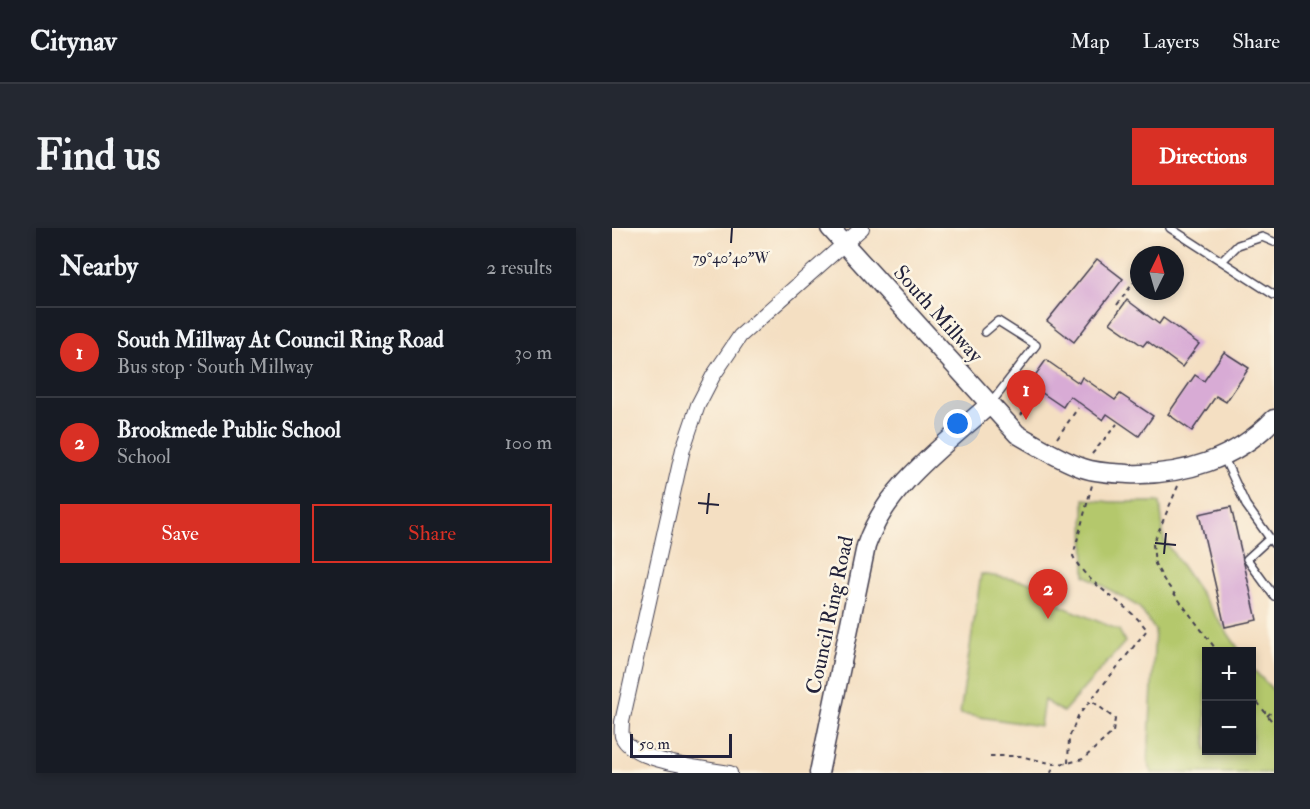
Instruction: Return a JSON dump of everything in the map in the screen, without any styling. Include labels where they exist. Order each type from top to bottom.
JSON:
[{"type":"street","name":"South Millway","points":[[830,228],[1011,428],[1048,452],[1089,469],[1142,474],[1185,470],[1223,456],[1242,445],[1274,419]]},
{"type":"street","points":[[730,773],[649,758],[632,748],[622,736],[622,722],[683,449],[698,405],[713,376],[740,336],[862,228]]},
{"type":"street","name":"Council Ring Road","points":[[819,773],[866,546],[872,528],[889,501],[910,477],[989,405]]},
{"type":"lane","points":[[1170,228],[1274,295]]},
{"type":"lane","points":[[1222,261],[1238,245],[1262,237],[1274,242]]},
{"type":"lane","points":[[985,332],[998,321],[1036,345],[989,405]]},
{"type":"lane","points":[[1223,456],[1246,505],[1272,541],[1247,559],[1274,596]]},
{"type":"path","points":[[1117,305],[1130,287]]},
{"type":"path","points":[[1011,428],[1039,394]]},
{"type":"path","points":[[1048,452],[1078,408]]},
{"type":"path","points":[[1068,763],[1069,738],[1078,716],[1147,630],[1138,617],[1082,569],[1073,556],[1089,469],[1117,424]]},
{"type":"path","points":[[1185,470],[1153,544],[1155,564],[1215,647]]},
{"type":"path","points":[[990,756],[1020,756],[1054,764],[1083,759],[1113,732],[1115,719],[1091,700]]},
{"type":"path","points":[[1256,701],[1274,724]]},
{"type":"path","points":[[1267,716],[1274,710]]},
{"type":"path","points":[[1050,773],[1054,764]]},
{"type":"green space","points":[[1084,499],[1111,502],[1160,502],[1164,540],[1237,647],[1202,647],[1202,755],[1256,755],[1256,672],[1274,691],[1274,773],[1152,773],[1148,762],[1155,630],[1139,607],[1085,575]]},
{"type":"green space","points":[[981,574],[1062,587],[1059,605],[1119,630],[1125,642],[1063,712],[1044,700],[1040,726],[960,714]]},
{"type":"building","points":[[1097,259],[1123,279],[1074,342],[1047,321]]},
{"type":"building","points":[[1127,300],[1159,324],[1163,318],[1199,344],[1182,367],[1147,341],[1143,346],[1110,323]]},
{"type":"building","points":[[1224,352],[1249,368],[1226,402],[1216,396],[1192,431],[1168,414],[1195,375],[1204,381]]},
{"type":"building","points":[[1046,360],[1079,383],[1082,377],[1115,400],[1120,394],[1153,416],[1139,436],[1107,414],[1103,420],[1070,396],[1063,407],[1029,384]]},
{"type":"building","points":[[1231,507],[1257,620],[1225,627],[1199,514]]},
{"type":"place","name":"South Millway At Council Ring Road","points":[[1026,420]]},
{"type":"place","name":"Brookmede Public School","points":[[1048,619]]}]
